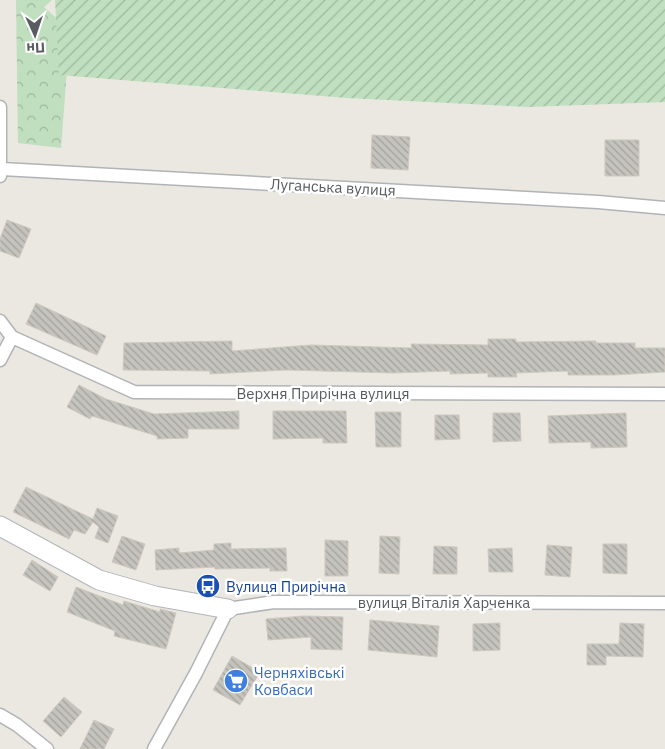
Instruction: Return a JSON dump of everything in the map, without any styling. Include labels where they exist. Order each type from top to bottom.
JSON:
[{"type":"street","points":[[0,107],[1,172]]},
{"type":"street","name":"Луганська вулиця","points":[[1,172],[598,202],[665,208]]},
{"type":"street","name":"Верхня Прирічна вулиця","points":[[0,321],[12,337],[134,392],[665,394]]},
{"type":"street","points":[[0,360],[12,337]]},
{"type":"street","name":"вулиця Віталія Харченка","points":[[0,526],[98,580],[155,596],[228,608],[274,602],[665,603]]},
{"type":"street","points":[[154,749],[196,674],[228,608]]},
{"type":"street","points":[[0,716],[17,725],[47,749]]},
{"type":"green space","points":[[16,0],[52,0],[44,7],[70,30],[61,148],[18,143]]},
{"type":"green space","points":[[55,0],[665,0],[665,102],[528,107],[347,98],[59,75]]},
{"type":"building","points":[[372,135],[410,137],[408,170],[371,168]]},
{"type":"building","points":[[605,140],[639,140],[639,176],[605,176]]},
{"type":"building","points":[[7,220],[31,229],[19,258],[0,251],[0,239]]},
{"type":"building","points":[[36,303],[106,336],[97,355],[26,324]]},
{"type":"building","points":[[488,339],[516,339],[516,342],[596,341],[596,343],[635,343],[635,348],[665,348],[665,372],[568,375],[568,371],[516,373],[517,377],[488,377],[488,373],[450,374],[450,371],[393,373],[287,370],[210,374],[210,371],[123,370],[124,343],[232,341],[232,351],[311,345],[412,348],[411,344],[488,345]]},
{"type":"building","points":[[79,385],[106,399],[154,414],[239,411],[239,429],[188,429],[188,438],[157,439],[157,436],[92,416],[90,419],[67,407]]},
{"type":"building","points":[[273,411],[346,411],[347,443],[323,443],[323,438],[273,439]]},
{"type":"building","points":[[375,412],[401,412],[401,447],[376,447]]},
{"type":"building","points":[[493,413],[520,413],[521,441],[493,442]]},
{"type":"building","points":[[626,413],[627,447],[591,448],[591,442],[549,443],[548,416]]},
{"type":"building","points":[[435,415],[459,415],[460,439],[435,440]]},
{"type":"building","points":[[26,487],[93,519],[97,508],[118,516],[108,543],[95,538],[99,527],[93,522],[85,534],[74,530],[69,539],[13,512]]},
{"type":"building","points":[[122,536],[145,544],[136,570],[112,562]]},
{"type":"building","points":[[380,536],[400,537],[399,574],[379,573]]},
{"type":"building","points":[[325,540],[348,541],[348,576],[325,576]]},
{"type":"building","points":[[231,543],[231,549],[286,548],[287,571],[270,571],[270,568],[215,569],[215,567],[156,570],[155,550],[179,548],[179,553],[214,550],[214,544]]},
{"type":"building","points":[[603,544],[627,544],[627,574],[603,573]]},
{"type":"building","points":[[547,545],[572,547],[570,577],[545,575]]},
{"type":"building","points":[[434,546],[457,547],[457,574],[433,574]]},
{"type":"building","points":[[512,548],[513,572],[489,572],[488,549]]},
{"type":"building","points":[[32,560],[58,577],[50,591],[23,575]]},
{"type":"building","points":[[76,587],[123,605],[124,601],[160,612],[160,609],[176,613],[166,649],[114,636],[115,631],[67,612]]},
{"type":"building","points":[[304,616],[343,617],[342,650],[311,649],[311,637],[268,640],[266,619]]},
{"type":"building","points":[[370,620],[439,626],[437,657],[368,650]]},
{"type":"building","points":[[500,623],[500,650],[473,651],[473,624]]},
{"type":"building","points":[[620,623],[644,624],[643,657],[606,656],[606,665],[587,665],[587,644],[619,644]]},
{"type":"building","name":"Черняхівські Ковбаси","points":[[232,656],[260,672],[240,705],[213,690]]},
{"type":"building","points":[[64,697],[82,712],[61,737],[43,721]]},
{"type":"building","points":[[94,720],[114,729],[104,749],[80,749]]},
{"type":"place","name":"Вулиця Прирічна","points":[[208,586]]},
{"type":"place","name":"Черняхівські Ковбаси","points":[[236,681]]}]
